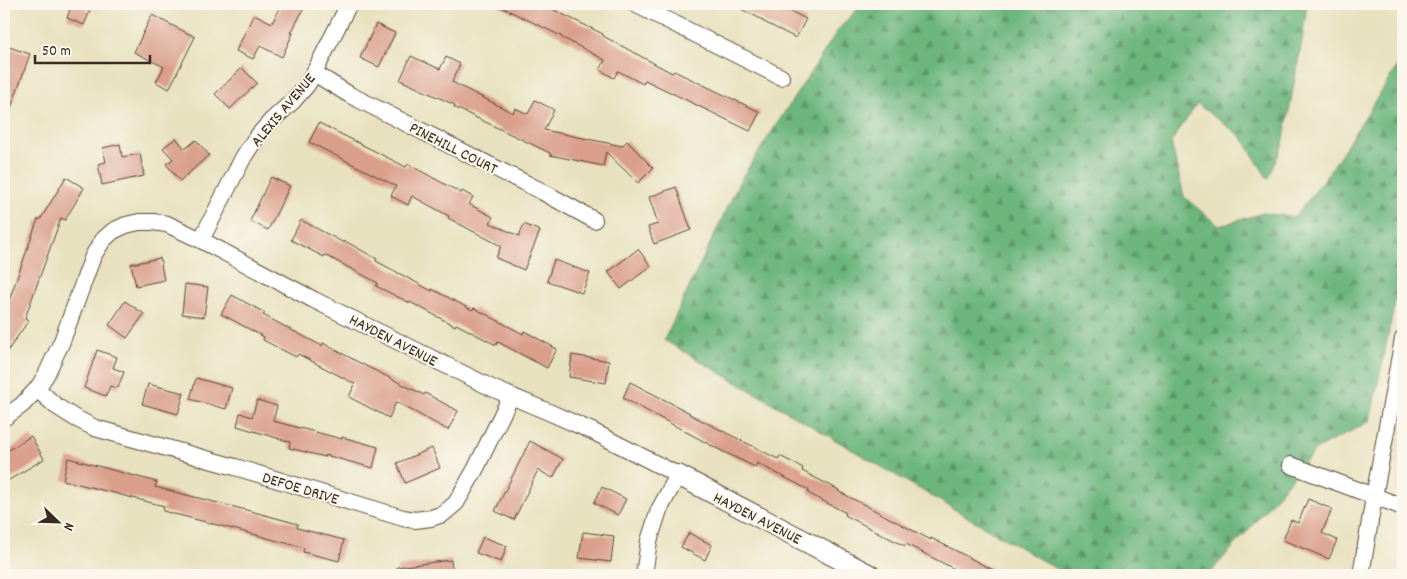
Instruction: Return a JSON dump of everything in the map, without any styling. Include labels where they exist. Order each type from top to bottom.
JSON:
[{"type":"street","name":"ALEXIS AVENUE","points":[[201,240],[244,156],[256,138],[293,101],[314,73],[348,4]]},
{"type":"street","points":[[636,4],[781,77]]},
{"type":"street","name":"PINEHILL COURT","points":[[314,73],[350,95],[543,192],[594,220]]},
{"type":"street","name":"HAYDEN AVENUE","points":[[4,418],[22,405],[46,376],[62,341],[93,256],[103,240],[113,231],[126,225],[140,222],[167,224],[314,300],[494,389],[592,431],[870,575]]},
{"type":"street","points":[[1361,575],[1403,339]]},
{"type":"street","name":"DEFOE DRIVE","points":[[37,389],[56,406],[95,428],[415,520],[432,518],[443,514],[459,499],[511,396]]},
{"type":"street","points":[[1292,465],[1403,508]]},
{"type":"street","points":[[644,575],[649,541],[659,510],[678,475]]},
{"type":"green space","points":[[862,4],[1307,4],[1283,144],[1268,179],[1241,136],[1197,104],[1171,142],[1184,197],[1219,226],[1263,213],[1295,217],[1329,173],[1395,70],[1403,51],[1403,264],[1370,421],[1315,450],[1208,575],[1067,575],[664,340],[741,179],[839,29]]},
{"type":"building","points":[[72,4],[86,4],[84,9],[90,11],[84,25],[67,18]]},
{"type":"building","points":[[282,4],[306,4],[291,33],[293,33],[282,57],[260,46],[253,59],[236,51],[254,14],[272,23]]},
{"type":"building","points":[[495,4],[545,4],[672,73],[674,71],[760,112],[750,131],[645,80],[643,84],[618,71],[614,78],[600,70],[605,60]]},
{"type":"building","points":[[731,4],[776,4],[806,19],[796,38]]},
{"type":"building","points":[[152,15],[195,37],[169,89],[156,82],[164,67],[134,52]]},
{"type":"building","points":[[376,24],[395,33],[379,67],[360,58]]},
{"type":"building","points":[[9,47],[30,54],[6,122],[4,122],[4,63]]},
{"type":"building","points":[[411,56],[440,69],[446,57],[460,64],[452,82],[513,113],[515,108],[528,114],[535,100],[554,110],[544,130],[622,146],[627,141],[653,168],[638,183],[606,152],[603,166],[550,155],[550,153],[454,107],[455,105],[400,80]]},
{"type":"building","points":[[242,68],[257,83],[230,109],[215,94]]},
{"type":"building","points":[[319,123],[406,167],[408,164],[461,193],[462,191],[473,197],[469,204],[493,217],[490,223],[519,236],[524,224],[540,231],[524,270],[496,258],[501,246],[448,218],[449,216],[412,196],[408,205],[391,196],[396,186],[309,142]]},
{"type":"building","points":[[176,138],[185,149],[196,140],[209,155],[180,181],[166,164],[173,159],[163,148]]},
{"type":"building","points":[[120,144],[122,157],[140,154],[144,176],[102,185],[98,164],[106,162],[103,148]]},
{"type":"building","points":[[66,177],[84,188],[65,220],[61,218],[25,318],[29,320],[4,356],[4,310],[38,219],[40,220]]},
{"type":"building","points":[[271,177],[290,186],[268,230],[250,221]]},
{"type":"building","points":[[676,187],[691,230],[654,244],[648,227],[658,224],[649,197]]},
{"type":"building","points":[[301,220],[344,243],[345,241],[377,259],[376,261],[432,291],[432,289],[472,310],[474,308],[523,334],[524,331],[557,349],[547,368],[498,342],[496,345],[456,324],[455,326],[376,286],[378,283],[325,255],[324,257],[291,240]]},
{"type":"building","points":[[638,249],[651,266],[621,289],[608,272]]},
{"type":"building","points":[[160,258],[164,280],[136,286],[131,264]]},
{"type":"building","points":[[554,260],[590,273],[582,293],[547,281]]},
{"type":"building","points":[[185,284],[208,287],[204,317],[182,314]]},
{"type":"building","points":[[232,295],[265,313],[263,315],[322,346],[323,343],[458,411],[448,430],[396,402],[389,418],[349,397],[355,384],[298,354],[296,357],[263,340],[264,337],[221,314]]},
{"type":"building","points":[[125,301],[144,314],[127,338],[109,325]]},
{"type":"building","points":[[97,350],[117,357],[113,368],[124,372],[118,388],[110,386],[106,396],[84,388]]},
{"type":"building","points":[[572,355],[609,361],[606,383],[569,377]]},
{"type":"building","points":[[196,378],[232,388],[226,409],[190,399]]},
{"type":"building","points":[[630,382],[778,459],[780,456],[803,468],[802,471],[838,491],[1003,575],[966,575],[906,544],[905,546],[881,534],[808,493],[809,490],[757,463],[755,467],[718,449],[623,398]]},
{"type":"building","points":[[148,384],[184,393],[178,414],[142,404]]},
{"type":"building","points":[[257,400],[277,406],[273,421],[378,447],[373,468],[325,455],[325,457],[289,448],[290,442],[237,426],[240,413],[252,417]]},
{"type":"building","points":[[31,436],[44,459],[4,483],[4,453]]},
{"type":"building","points":[[530,441],[563,459],[553,478],[538,470],[514,520],[495,511]]},
{"type":"building","points":[[432,448],[440,468],[405,483],[397,463]]},
{"type":"building","points":[[68,458],[157,482],[155,487],[298,524],[297,528],[344,540],[339,561],[303,552],[304,548],[163,511],[164,506],[63,480]]},
{"type":"building","points":[[602,487],[626,499],[618,515],[594,503]]},
{"type":"building","points":[[1308,499],[1332,509],[1322,533],[1337,540],[1329,559],[1283,540],[1291,520],[1298,523]]},
{"type":"building","points":[[583,532],[614,536],[611,562],[579,558]]},
{"type":"building","points":[[689,533],[712,545],[705,560],[681,547]]},
{"type":"building","points":[[483,537],[507,546],[501,562],[476,553]]},
{"type":"building","points":[[451,560],[453,575],[397,575],[397,567]]}]
